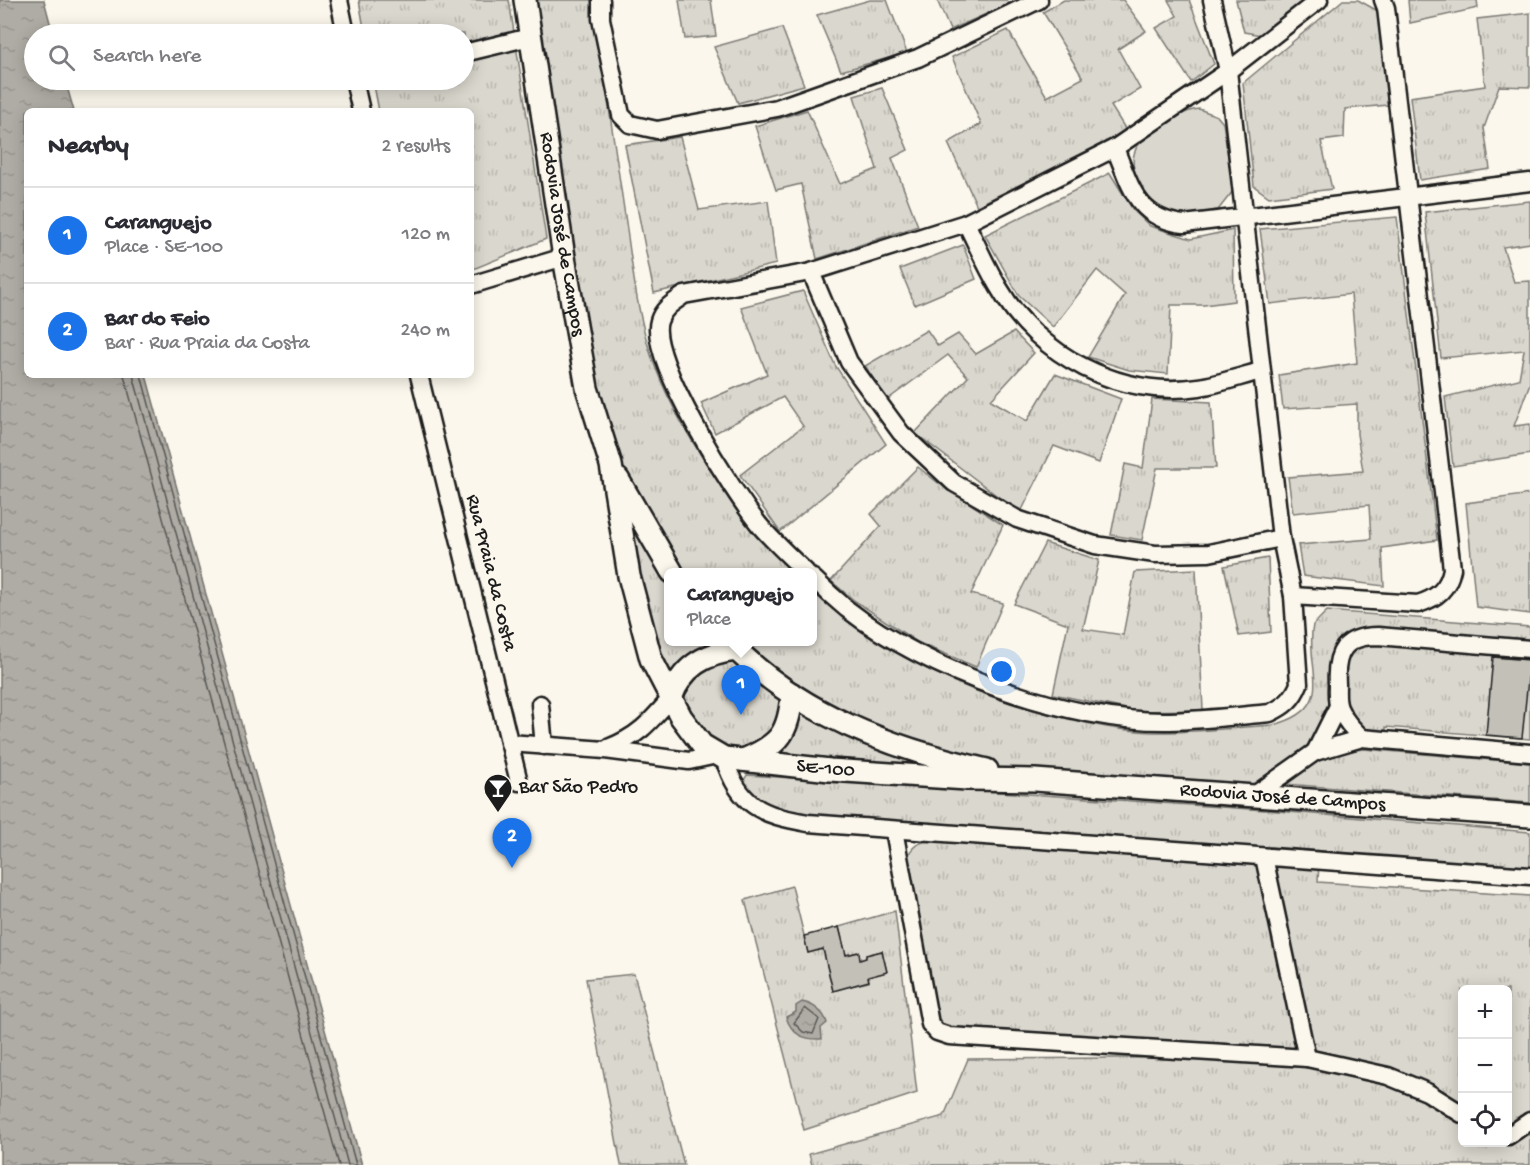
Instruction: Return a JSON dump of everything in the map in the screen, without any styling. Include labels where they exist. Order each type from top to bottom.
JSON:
[{"type":"main road","name":"Rodovia José de Campos","points":[[525,0],[564,257],[587,388],[611,465]]},
{"type":"main road","points":[[611,465],[669,568]]},
{"type":"main road","points":[[611,465],[629,576],[651,659],[681,717],[702,745],[728,758],[768,749],[781,737],[788,722],[792,694]]},
{"type":"main road","points":[[671,698],[676,684],[689,668],[705,656],[733,646]]},
{"type":"main road","name":"SE-100","points":[[733,646],[792,694],[846,725],[891,744],[941,760],[1035,780]]},
{"type":"main road","name":"SE-100","points":[[728,758],[967,779],[1035,780]]},
{"type":"main road","name":"Rodovia José de Campos","points":[[1035,780],[1530,816]]},
{"type":"street","points":[[339,0],[344,24]]},
{"type":"street","points":[[601,0],[601,19],[621,115],[630,124],[657,130],[777,108],[918,58],[1039,0]]},
{"type":"street","points":[[817,582],[848,610],[905,646],[975,679],[1052,705],[1106,716],[1168,721],[1270,713],[1284,707],[1299,684],[1293,596],[1281,538],[1228,71],[1212,0]]},
{"type":"street","points":[[801,568],[760,526],[723,473],[688,411],[659,345],[657,334],[659,320],[668,306],[684,296],[811,272],[966,223],[1115,148],[1228,71],[1319,0]]},
{"type":"street","points":[[1293,596],[1418,604],[1432,600],[1443,591],[1450,580],[1452,569],[1409,196],[1386,8],[1383,0]]},
{"type":"street","points":[[474,51],[530,37]]},
{"type":"street","points":[[356,90],[360,108]]},
{"type":"street","points":[[1115,148],[1131,186],[1143,206],[1155,218],[1184,224],[1530,182]]},
{"type":"street","points":[[966,223],[999,290],[1023,321],[1055,351],[1092,372],[1141,387],[1198,388],[1261,371]]},
{"type":"street","points":[[474,284],[564,257]]},
{"type":"street","points":[[811,272],[849,362],[902,434],[954,483],[1017,519],[1095,545],[1155,554],[1209,553],[1281,538]]},
{"type":"street","name":"Rua Praia da Costa","points":[[420,378],[519,782]]},
{"type":"street","points":[[1315,752],[1338,706],[1337,663],[1341,651],[1361,636],[1530,649]]},
{"type":"street","points":[[605,750],[629,740],[642,730],[671,698]]},
{"type":"street","points":[[540,704],[544,746]]},
{"type":"street","points":[[1338,706],[1348,723],[1362,738]]},
{"type":"street","points":[[1253,796],[1315,752],[1362,738],[1530,753]]},
{"type":"street","points":[[509,743],[605,750],[689,761],[728,758],[737,791],[748,803],[778,818],[808,823],[1069,840],[1530,876]]},
{"type":"street","points":[[894,830],[930,1024],[937,1032],[949,1036],[1307,1058],[1388,1076],[1427,1092],[1458,1111]]},
{"type":"street","points":[[1264,857],[1307,1058]]},
{"type":"street","points":[[1512,1133],[1530,1121]]},
{"type":"green space","points":[[359,0],[509,0],[546,239],[474,269],[474,108],[378,108],[375,90],[474,90],[474,24],[363,24]]},
{"type":"green space","points":[[525,0],[593,0],[635,286],[651,355],[676,412],[712,471],[753,527],[792,568],[664,568],[664,646],[817,646],[817,591],[842,613],[901,654],[964,686],[997,699],[1093,725],[1143,732],[1181,732],[1273,725],[1294,718],[1306,708],[1313,697],[1315,685],[1311,641],[1313,625],[1327,611],[1530,627],[1530,649],[1494,647],[1493,656],[1529,660],[1530,657],[1530,739],[1386,727],[1385,740],[1362,738],[1339,707],[1315,752],[1253,796],[1035,780],[869,736],[930,769],[724,758],[671,698],[611,465]]},
{"type":"green space","points":[[679,0],[711,0],[716,36],[685,39]]},
{"type":"green space","points":[[870,0],[887,0],[907,53],[841,71],[817,15]]},
{"type":"green space","points":[[937,0],[1007,0],[1009,4],[950,30]]},
{"type":"green space","points":[[1064,0],[1123,0],[1146,31],[1118,49],[1140,89],[1111,106],[1126,130],[977,206],[948,143],[981,124],[952,57],[1008,30],[1047,97],[1083,78],[1043,12]]},
{"type":"green space","points":[[1168,0],[1189,0],[1214,64],[1191,82],[1156,28],[1177,16]]},
{"type":"green space","points":[[1236,0],[1305,0],[1261,35],[1244,32]]},
{"type":"green space","points":[[1343,0],[1358,0],[1378,11],[1388,105],[1345,109],[1344,138],[1321,141],[1332,189],[1269,197],[1254,186],[1243,83]]},
{"type":"green space","points":[[1408,0],[1477,0],[1478,8],[1410,23]]},
{"type":"green space","points":[[1530,13],[1530,87],[1499,86],[1484,128],[1490,169],[1420,180],[1410,97],[1485,86],[1477,19]]},
{"type":"green space","points":[[782,28],[804,85],[738,103],[714,47]]},
{"type":"green space","points":[[882,88],[908,150],[892,158],[918,226],[817,259],[801,184],[776,190],[755,126],[807,110],[840,184],[877,169],[854,96]]},
{"type":"green space","points":[[1199,109],[1217,116],[1223,123],[1233,191],[1218,210],[1187,216],[1168,215],[1153,205],[1141,189],[1134,169],[1135,151],[1153,131],[1183,114]]},
{"type":"green space","points":[[680,137],[699,210],[768,201],[776,264],[654,293],[625,145]]},
{"type":"green space","points":[[1110,173],[1133,210],[1150,226],[1191,239],[1233,230],[1234,301],[1204,305],[1171,305],[1168,374],[1129,370],[1088,357],[1125,295],[1097,270],[1053,327],[1019,296],[985,235]]},
{"type":"green space","points":[[1530,201],[1530,243],[1503,247],[1514,282],[1530,281],[1530,383],[1514,426],[1530,424],[1530,454],[1453,466],[1445,397],[1519,379],[1524,350],[1441,358],[1425,212]]},
{"type":"green space","points":[[1397,217],[1437,540],[1382,548],[1384,586],[1303,576],[1298,545],[1371,539],[1369,505],[1293,513],[1288,477],[1363,471],[1357,434],[1357,404],[1283,409],[1279,375],[1357,363],[1351,294],[1270,304],[1260,229]]},
{"type":"green space","points":[[963,245],[976,279],[915,305],[900,269]]},
{"type":"green space","points":[[803,291],[835,365],[886,444],[780,532],[740,475],[803,426],[783,397],[715,433],[701,403],[767,374],[741,307]]},
{"type":"green space","points":[[927,330],[938,346],[958,334],[976,354],[1014,332],[1034,353],[991,400],[1027,421],[1055,374],[1121,399],[1099,463],[1054,446],[1022,510],[1013,508],[915,433],[968,377],[948,355],[887,400],[865,366]]},
{"type":"green space","points":[[1152,399],[1211,402],[1216,468],[1157,468],[1142,540],[1111,535],[1125,464],[1143,468]]},
{"type":"green space","points":[[918,467],[1003,525],[971,594],[1003,603],[976,667],[917,642],[855,601],[831,581],[881,526],[871,514]]},
{"type":"green space","points":[[1530,494],[1530,614],[1476,607],[1466,503]]},
{"type":"green space","points":[[1045,543],[1099,560],[1083,629],[1123,635],[1135,572],[1196,569],[1203,710],[1136,711],[1053,694],[1068,624],[1014,604]]},
{"type":"green space","points":[[1268,558],[1271,632],[1239,636],[1224,566]]},
{"type":"green space","points":[[1363,749],[1530,763],[1530,803],[1285,784],[1321,760],[1340,753]]},
{"type":"green space","points":[[747,775],[1265,810],[1530,832],[1530,870],[799,815],[783,811],[759,800],[743,782]]},
{"type":"green space","points":[[934,840],[1319,862],[1318,882],[1530,896],[1530,1165],[812,1165],[809,1154],[944,1116],[968,1059],[1262,1057],[937,1032],[906,860],[913,848],[920,843]]},
{"type":"green space","points":[[792,886],[808,952],[823,949],[833,990],[869,982],[868,977],[887,972],[882,951],[866,955],[866,958],[860,960],[858,952],[846,955],[839,927],[895,911],[917,1093],[804,1130],[745,900]]},
{"type":"green space","points":[[634,974],[684,1165],[621,1165],[586,979]]},
{"type":"water","points":[[0,0],[44,0],[50,24],[24,24],[24,90],[68,90],[73,108],[24,108],[24,378],[147,378],[362,1165],[0,1165]]},
{"type":"water","points":[[802,1002],[818,1009],[826,1019],[827,1023],[821,1028],[822,1039],[804,1037],[795,1032],[789,1023],[786,1017],[796,1012],[796,1006]]},
{"type":"building","points":[[1493,657],[1530,660],[1522,738],[1486,735]]},
{"type":"building","points":[[839,927],[846,955],[859,952],[860,960],[866,958],[866,955],[882,951],[887,972],[868,977],[869,981],[833,991],[823,949],[808,953],[804,936]]},
{"type":"place","name":"Caranguejo","points":[[741,715]]},
{"type":"place","name":"Bar São Pedro","points":[[498,814]]},
{"type":"place","name":"Bar do Feio","points":[[512,868]]}]
